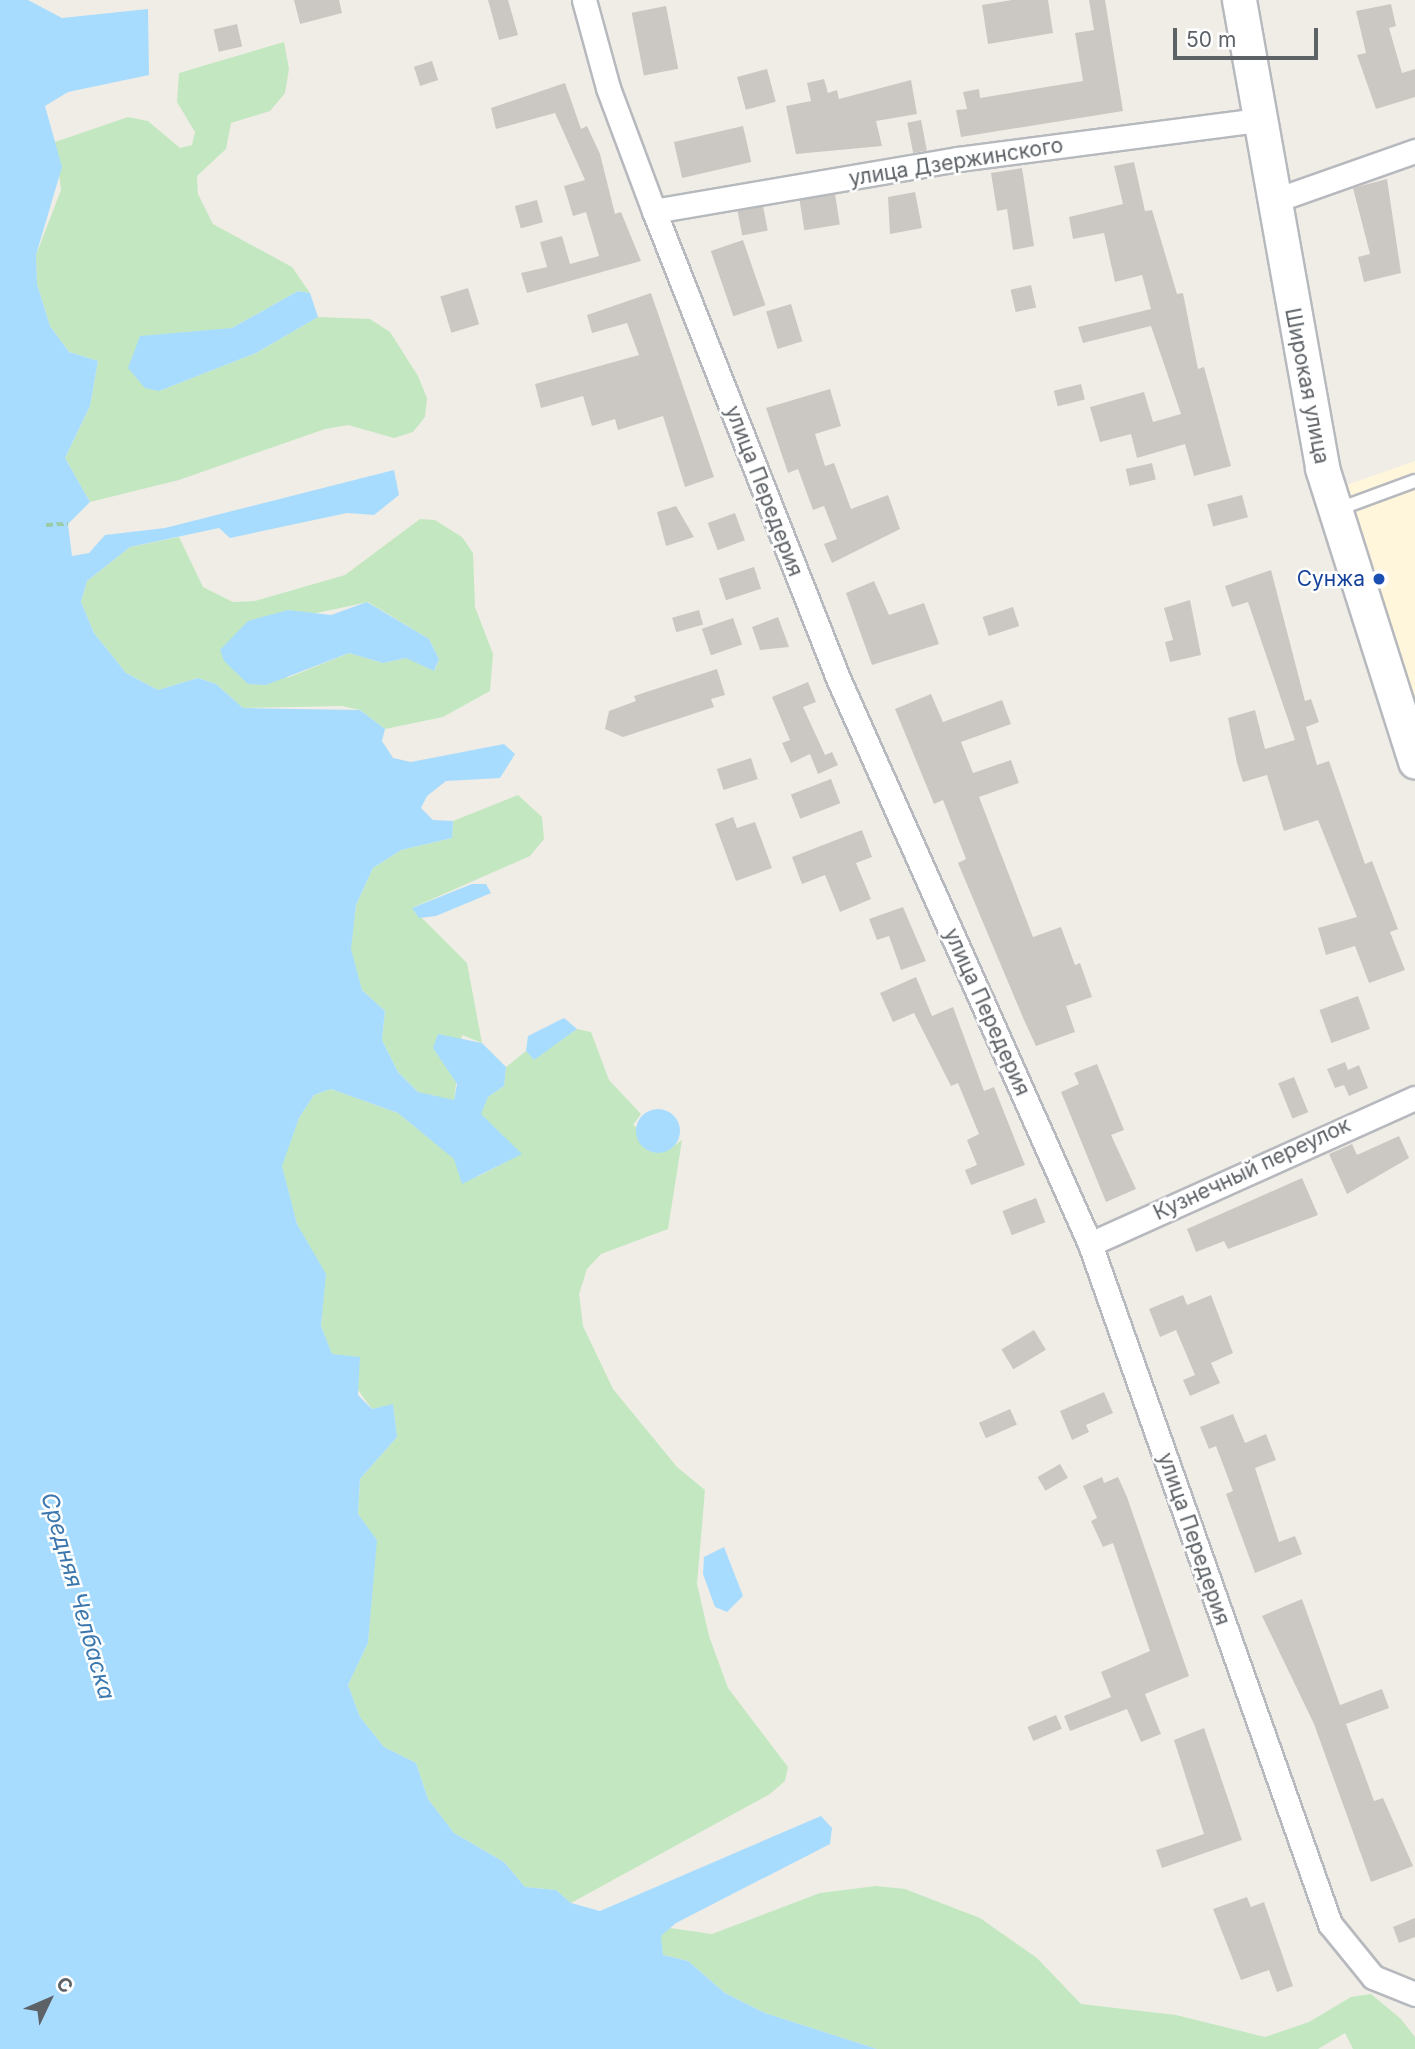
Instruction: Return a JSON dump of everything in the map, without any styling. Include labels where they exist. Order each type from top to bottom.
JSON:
[{"type":"street","name":"улица Передерия","points":[[584,0],[608,88],[654,211],[837,676],[1090,1244],[1330,1924],[1373,1977],[1415,1994]]},
{"type":"street","name":"Широкая улица","points":[[1239,0],[1273,201],[1332,511],[1415,762]]},
{"type":"street","name":"улица Дзержинского","points":[[654,211],[958,159],[1259,120]]},
{"type":"street","points":[[1273,201],[1415,151]]},
{"type":"street","name":"Кузнечный переулок","points":[[1090,1244],[1415,1098]]},
{"type":"lane","points":[[1332,511],[1415,481]]},
{"type":"path","points":[[47,525],[68,524]]},
{"type":"shaded area","points":[[1415,461],[1415,703],[1344,486]]},
{"type":"green space","points":[[284,42],[289,69],[285,93],[270,111],[231,123],[226,149],[197,176],[198,194],[213,224],[292,267],[310,293],[298,291],[232,328],[197,334],[159,391],[256,353],[318,317],[370,319],[390,332],[418,376],[427,398],[425,417],[413,432],[394,438],[348,425],[325,429],[179,480],[90,502],[65,458],[90,406],[98,361],[69,352],[50,326],[37,284],[36,255],[61,190],[55,142],[128,117],[148,121],[180,148],[192,145],[195,132],[177,102],[179,73]]},
{"type":"green space","points":[[420,519],[435,520],[462,537],[473,553],[475,607],[493,654],[490,691],[443,717],[385,729],[360,710],[342,706],[243,708],[216,684],[198,678],[158,690],[126,673],[94,633],[81,602],[87,581],[130,547],[179,537],[203,587],[233,602],[255,601],[345,575]],"holes":[[[368,602],[429,639],[439,659],[435,670],[406,658],[383,663],[349,653],[287,678],[312,614]]]},
{"type":"green space","points":[[518,795],[542,817],[544,839],[530,856],[412,908],[467,963],[482,1043],[462,1035],[454,1100],[442,1101],[418,1092],[398,1072],[382,1040],[385,1011],[362,990],[350,950],[356,905],[373,868],[401,850],[452,838],[453,821]]},
{"type":"green space","points":[[577,1029],[591,1032],[609,1080],[641,1114],[633,1125],[671,1148],[682,1140],[668,1229],[601,1254],[587,1269],[579,1294],[583,1326],[613,1389],[677,1467],[705,1490],[697,1584],[709,1636],[728,1688],[788,1767],[785,1781],[770,1794],[571,1903],[556,1890],[525,1887],[504,1862],[454,1833],[428,1799],[416,1763],[384,1747],[360,1717],[348,1685],[368,1643],[376,1540],[358,1514],[360,1479],[397,1437],[393,1405],[372,1409],[332,1355],[321,1326],[325,1274],[297,1224],[281,1166],[299,1118],[314,1095],[331,1089],[398,1113],[455,1159],[462,1183],[483,1174],[521,1154],[480,1114],[488,1097],[504,1086],[506,1067],[526,1051],[534,1059]]},
{"type":"green space","points":[[876,1886],[905,1889],[980,1918],[1037,1958],[1081,2004],[1176,2015],[1265,2037],[1309,2022],[1351,1997],[1371,1994],[1401,2019],[1415,2037],[1415,2049],[1353,2049],[1345,2033],[1318,2049],[877,2049],[765,2013],[725,1993],[688,1961],[663,1955],[660,1936],[670,1928],[712,1934],[820,1893]]},
{"type":"water","name":"Средняя Челбаска","points":[[0,0],[28,0],[62,18],[148,9],[149,75],[68,92],[45,106],[62,167],[36,255],[37,284],[50,326],[69,352],[98,361],[90,406],[65,458],[90,502],[68,524],[72,556],[89,553],[105,535],[165,528],[394,470],[399,495],[374,515],[347,513],[230,538],[219,528],[130,547],[87,581],[81,602],[94,633],[126,673],[158,690],[198,678],[216,684],[243,708],[360,710],[385,729],[382,741],[393,758],[411,762],[504,744],[515,754],[500,778],[446,781],[427,796],[421,808],[433,820],[453,821],[452,838],[401,850],[373,868],[356,905],[351,949],[362,990],[385,1011],[382,1040],[398,1072],[418,1092],[454,1100],[457,1084],[433,1048],[438,1034],[482,1043],[506,1067],[504,1086],[488,1097],[481,1114],[522,1154],[462,1184],[454,1159],[398,1113],[331,1089],[314,1095],[299,1118],[282,1166],[297,1224],[326,1274],[321,1326],[332,1354],[360,1357],[358,1395],[372,1409],[393,1404],[397,1437],[360,1479],[358,1514],[377,1540],[368,1643],[348,1685],[360,1717],[384,1747],[416,1763],[428,1799],[454,1833],[504,1862],[525,1887],[556,1890],[571,1903],[600,1911],[821,1816],[832,1828],[830,1844],[676,1923],[661,1936],[663,1955],[688,1961],[725,1993],[765,2013],[877,2049],[0,2049]]},
{"type":"water","points":[[298,291],[310,293],[318,317],[256,353],[159,391],[145,388],[128,368],[140,336],[232,328]]},
{"type":"water","points":[[367,602],[429,639],[439,659],[434,671],[406,658],[383,663],[349,653],[266,685],[248,684],[224,661],[220,650],[248,621],[288,610],[331,615]]},
{"type":"water","points":[[472,884],[486,884],[491,893],[436,916],[419,918],[412,908]]},
{"type":"water","points":[[564,1018],[577,1029],[534,1060],[526,1051],[528,1036]]},
{"type":"water","points":[[658,1109],[673,1116],[680,1131],[673,1146],[658,1153],[643,1146],[636,1131],[643,1116]]},
{"type":"water","points":[[724,1547],[743,1596],[727,1612],[715,1607],[703,1574],[704,1557]]},
{"type":"building","points":[[294,0],[339,0],[342,13],[300,24]]},
{"type":"building","points":[[488,0],[508,0],[518,35],[499,40]]},
{"type":"building","points":[[1012,0],[1048,0],[1053,33],[988,44],[982,5]]},
{"type":"building","points":[[1089,0],[1105,0],[1123,111],[961,137],[956,110],[967,109],[963,92],[979,89],[980,98],[1083,81],[1075,33],[1094,30]]},
{"type":"building","points":[[1391,4],[1396,26],[1389,28],[1402,73],[1415,69],[1415,97],[1376,109],[1357,55],[1366,53],[1356,11]]},
{"type":"building","points":[[666,6],[678,69],[644,76],[632,13]]},
{"type":"building","points":[[237,24],[242,46],[219,52],[214,29]]},
{"type":"building","points":[[432,61],[438,80],[420,86],[414,67]]},
{"type":"building","points":[[767,69],[776,102],[746,110],[737,77]]},
{"type":"building","points":[[824,79],[828,93],[837,90],[839,99],[911,80],[917,114],[876,121],[882,146],[796,154],[786,106],[811,101],[807,83]]},
{"type":"building","points":[[565,83],[581,129],[587,126],[600,154],[615,214],[621,212],[641,261],[527,293],[521,273],[547,267],[540,242],[562,236],[570,264],[599,256],[586,212],[573,216],[564,186],[585,180],[555,113],[496,129],[491,108]]},
{"type":"building","points":[[921,120],[927,150],[913,153],[907,123]]},
{"type":"building","points":[[743,126],[751,162],[682,178],[674,142]]},
{"type":"building","points":[[1134,162],[1145,211],[1152,210],[1177,294],[1183,293],[1198,369],[1204,367],[1231,466],[1194,476],[1185,444],[1137,458],[1131,434],[1100,442],[1090,407],[1144,392],[1153,422],[1181,414],[1151,326],[1083,343],[1078,327],[1151,309],[1142,275],[1115,282],[1104,233],[1073,239],[1069,217],[1123,204],[1114,166]]},
{"type":"building","points":[[1022,168],[1034,246],[1013,250],[1007,209],[997,211],[991,173]]},
{"type":"building","points":[[1387,179],[1401,273],[1364,282],[1358,257],[1370,254],[1353,188]]},
{"type":"building","points":[[915,192],[922,228],[890,234],[888,197]]},
{"type":"building","points":[[835,194],[840,225],[804,230],[799,200]]},
{"type":"building","points":[[537,200],[543,222],[521,228],[515,206]]},
{"type":"building","points":[[763,206],[768,231],[742,236],[737,211]]},
{"type":"building","points":[[743,240],[765,305],[733,316],[711,251]]},
{"type":"building","points":[[1031,285],[1036,307],[1016,312],[1011,290]]},
{"type":"building","points":[[468,288],[479,324],[451,333],[440,296]]},
{"type":"building","points":[[651,293],[714,477],[685,487],[663,416],[618,430],[615,419],[592,426],[583,396],[541,408],[535,384],[639,355],[627,323],[592,333],[587,315]]},
{"type":"building","points":[[791,304],[802,341],[778,349],[766,312]]},
{"type":"building","points":[[1081,384],[1085,400],[1058,406],[1054,391]]},
{"type":"building","points":[[830,389],[841,426],[815,434],[825,466],[834,463],[851,509],[888,495],[900,529],[832,563],[824,544],[837,539],[824,506],[813,510],[798,469],[788,473],[766,408]]},
{"type":"building","points":[[1152,463],[1156,480],[1130,486],[1126,469]]},
{"type":"building","points":[[1242,495],[1248,517],[1213,527],[1207,504]]},
{"type":"building","points":[[676,506],[694,537],[666,546],[657,512]]},
{"type":"building","points":[[735,513],[745,540],[718,550],[708,523]]},
{"type":"building","points":[[754,567],[761,589],[726,600],[719,578]]},
{"type":"building","points":[[1271,570],[1305,701],[1311,699],[1319,722],[1306,727],[1317,765],[1329,761],[1365,864],[1372,861],[1398,929],[1390,932],[1405,970],[1369,983],[1355,946],[1326,955],[1318,928],[1357,917],[1318,820],[1284,831],[1267,775],[1243,782],[1237,763],[1228,718],[1255,710],[1265,749],[1295,740],[1248,602],[1232,607],[1225,586]]},
{"type":"building","points":[[874,581],[889,615],[924,603],[939,644],[872,665],[846,593]]},
{"type":"building","points":[[1190,600],[1201,655],[1170,662],[1165,642],[1173,640],[1164,608]]},
{"type":"building","points":[[1013,607],[1019,626],[989,636],[983,617]]},
{"type":"building","points":[[699,610],[703,624],[676,632],[672,618]]},
{"type":"building","points":[[778,617],[789,647],[760,650],[752,627]]},
{"type":"building","points":[[733,618],[742,644],[711,655],[702,629]]},
{"type":"building","points":[[717,669],[725,695],[711,699],[714,707],[623,737],[605,729],[609,711],[636,701],[634,696]]},
{"type":"building","points":[[808,682],[816,702],[803,707],[825,755],[832,752],[838,765],[818,774],[810,754],[791,763],[782,743],[790,740],[772,697]]},
{"type":"building","points":[[931,694],[943,722],[1002,700],[1011,724],[961,742],[973,773],[1011,760],[1019,783],[979,797],[1033,937],[1061,927],[1075,965],[1080,963],[1092,997],[1066,1006],[1075,1032],[1036,1046],[1024,1020],[958,863],[966,859],[943,800],[934,804],[895,709]]},
{"type":"building","points":[[751,758],[758,779],[724,790],[717,769]]},
{"type":"building","points":[[831,779],[840,803],[800,819],[791,794]]},
{"type":"building","points":[[733,817],[737,828],[755,822],[772,868],[736,881],[715,824]]},
{"type":"building","points":[[862,830],[872,857],[856,863],[871,899],[840,912],[825,875],[802,884],[792,857]]},
{"type":"building","points":[[903,907],[926,961],[901,970],[889,936],[877,940],[869,919]]},
{"type":"building","points":[[916,977],[932,1016],[953,1007],[984,1091],[994,1087],[1025,1165],[971,1185],[965,1170],[977,1165],[967,1140],[979,1134],[958,1083],[951,1086],[914,1013],[893,1022],[880,993]]},
{"type":"building","points":[[1358,996],[1370,1029],[1331,1043],[1319,1010]]},
{"type":"building","points":[[1345,1062],[1348,1070],[1359,1065],[1368,1088],[1349,1096],[1344,1085],[1335,1088],[1327,1069]]},
{"type":"building","points":[[1097,1064],[1124,1130],[1111,1135],[1136,1189],[1106,1202],[1061,1092],[1079,1084],[1074,1073]]},
{"type":"building","points":[[1294,1077],[1308,1112],[1292,1119],[1278,1083]]},
{"type":"building","points":[[1399,1136],[1409,1158],[1347,1194],[1329,1154],[1352,1144],[1357,1155]]},
{"type":"building","points":[[1302,1178],[1318,1215],[1228,1249],[1224,1241],[1196,1252],[1187,1229]]},
{"type":"building","points":[[1036,1198],[1045,1222],[1012,1235],[1002,1211]]},
{"type":"building","points":[[1183,1295],[1187,1305],[1211,1295],[1233,1353],[1211,1363],[1220,1383],[1190,1396],[1183,1380],[1195,1375],[1176,1330],[1160,1337],[1149,1309]]},
{"type":"building","points":[[1034,1330],[1046,1350],[1013,1369],[1001,1350]]},
{"type":"building","points":[[1104,1392],[1113,1413],[1086,1425],[1089,1432],[1072,1440],[1060,1411]]},
{"type":"building","points":[[1010,1409],[1017,1425],[986,1438],[979,1423]]},
{"type":"building","points":[[1233,1414],[1245,1443],[1266,1434],[1276,1460],[1255,1468],[1279,1542],[1295,1536],[1302,1554],[1255,1573],[1226,1494],[1233,1491],[1216,1446],[1209,1449],[1200,1427]]},
{"type":"building","points":[[1060,1464],[1068,1478],[1045,1491],[1037,1477]]},
{"type":"building","points":[[1102,1477],[1104,1483],[1118,1477],[1127,1497],[1189,1676],[1145,1694],[1161,1734],[1141,1742],[1127,1709],[1070,1731],[1064,1716],[1111,1697],[1101,1672],[1150,1651],[1113,1543],[1103,1547],[1091,1521],[1097,1518],[1083,1486]]},
{"type":"building","points":[[1302,1599],[1340,1705],[1382,1689],[1389,1708],[1346,1724],[1374,1801],[1383,1798],[1413,1866],[1371,1882],[1314,1724],[1262,1616]]},
{"type":"building","points":[[1056,1715],[1062,1729],[1033,1741],[1027,1727]]},
{"type":"building","points":[[1204,1728],[1242,1840],[1162,1868],[1156,1850],[1204,1834],[1174,1740]]},
{"type":"building","points":[[1247,1897],[1251,1907],[1264,1902],[1293,1986],[1277,1992],[1269,1970],[1241,1980],[1213,1909]]},
{"type":"building","points":[[1415,1918],[1415,1937],[1399,1943],[1393,1927]]},
{"type":"place","name":"Сунжа","points":[[1379,579]]}]
